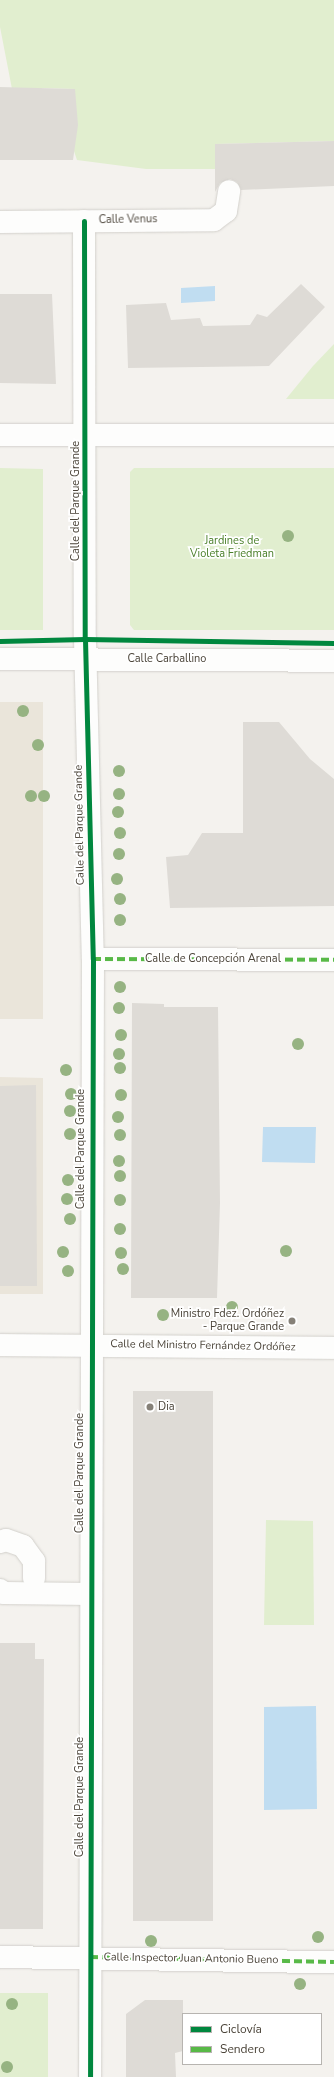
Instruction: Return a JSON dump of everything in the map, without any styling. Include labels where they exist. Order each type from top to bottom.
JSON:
[{"type":"street","name":"Calle Venus","points":[[0,222],[184,219],[214,220],[226,210],[230,191]]},
{"type":"street","name":"Calle del Parque Grande","points":[[84,221],[86,659],[93,959],[90,1345],[90,2077]]},
{"type":"street","points":[[0,435],[334,436]]},
{"type":"street","name":"Calle Carballino","points":[[0,659],[334,661]]},
{"type":"street","name":"Calle de Concepción Arenal","points":[[93,959],[334,960]]},
{"type":"street","name":"Calle del Ministro Fernández Ordóñez","points":[[0,1345],[334,1348]]},
{"type":"street","points":[[0,1542],[6,1540],[24,1546],[34,1561],[34,1578]]},
{"type":"street","points":[[0,1590],[4,1593],[90,1594]]},
{"type":"street","name":"Calle Inspector Juan Antonio Bueno","points":[[0,1957],[90,1957],[334,1962]]},
{"type":"shaded area","points":[[0,702],[43,702],[43,1019],[0,1019]]},
{"type":"shaded area","points":[[0,1077],[43,1078],[43,1294],[0,1294]]},
{"type":"green space","points":[[0,0],[334,0],[334,141],[215,144],[215,169],[146,169],[77,160],[74,151],[75,89],[42,88],[44,104],[12,89],[0,27]]},
{"type":"green space","points":[[334,344],[334,399],[286,399],[313,366]]},
{"type":"green space","points":[[0,468],[43,469],[43,630],[0,630]]},
{"type":"green space","name":"Jardines de Violeta Friedman","points":[[134,468],[334,468],[334,630],[134,630],[130,625],[130,472]]},
{"type":"green space","points":[[266,1520],[313,1521],[314,1625],[264,1625]]},
{"type":"green space","points":[[0,1993],[48,1993],[48,2077],[0,2077]]},
{"type":"water","points":[[215,286],[215,301],[181,303],[181,288]]},
{"type":"water","points":[[263,1127],[316,1127],[315,1163],[262,1162]]},
{"type":"water","points":[[316,1706],[317,1809],[264,1810],[264,1707]]},
{"type":"building","points":[[0,87],[75,89],[78,125],[73,160],[0,160]]},
{"type":"building","points":[[334,141],[334,186],[241,190],[237,182],[230,179],[220,183],[215,192],[215,144]]},
{"type":"building","points":[[301,284],[325,307],[269,366],[128,368],[126,305],[166,303],[171,320],[200,318],[203,326],[250,325],[257,314],[267,317]]},
{"type":"building","points":[[0,294],[52,294],[56,384],[0,383]]},
{"type":"building","points":[[243,722],[279,722],[310,759],[334,779],[334,906],[170,908],[166,857],[188,855],[202,833],[243,833]]},
{"type":"building","points":[[132,1003],[164,1004],[164,1007],[218,1007],[220,1203],[217,1298],[131,1298]]},
{"type":"building","points":[[36,1085],[37,1286],[0,1286],[0,1086]]},
{"type":"building","points":[[133,1391],[213,1391],[213,1921],[133,1921]]},
{"type":"building","points":[[0,1643],[35,1643],[35,1659],[44,1659],[43,1929],[0,1929]]},
{"type":"building","points":[[145,2000],[183,2000],[182,2051],[175,2053],[176,2077],[126,2077],[126,2014]]},
{"type":"marked path","points":[[93,959],[334,960]]},
{"type":"marked path","points":[[90,1957],[334,1962]]},
{"type":"cycle path","points":[[84,221],[85,639],[93,959],[90,2077]]},
{"type":"cycle path","points":[[0,641],[85,639],[334,643]]},
{"type":"place","name":"Ministro Fdez. Ordóñez - Parque Grande","points":[[292,1321]]},
{"type":"place","name":"Dia","points":[[150,1407]]}]
